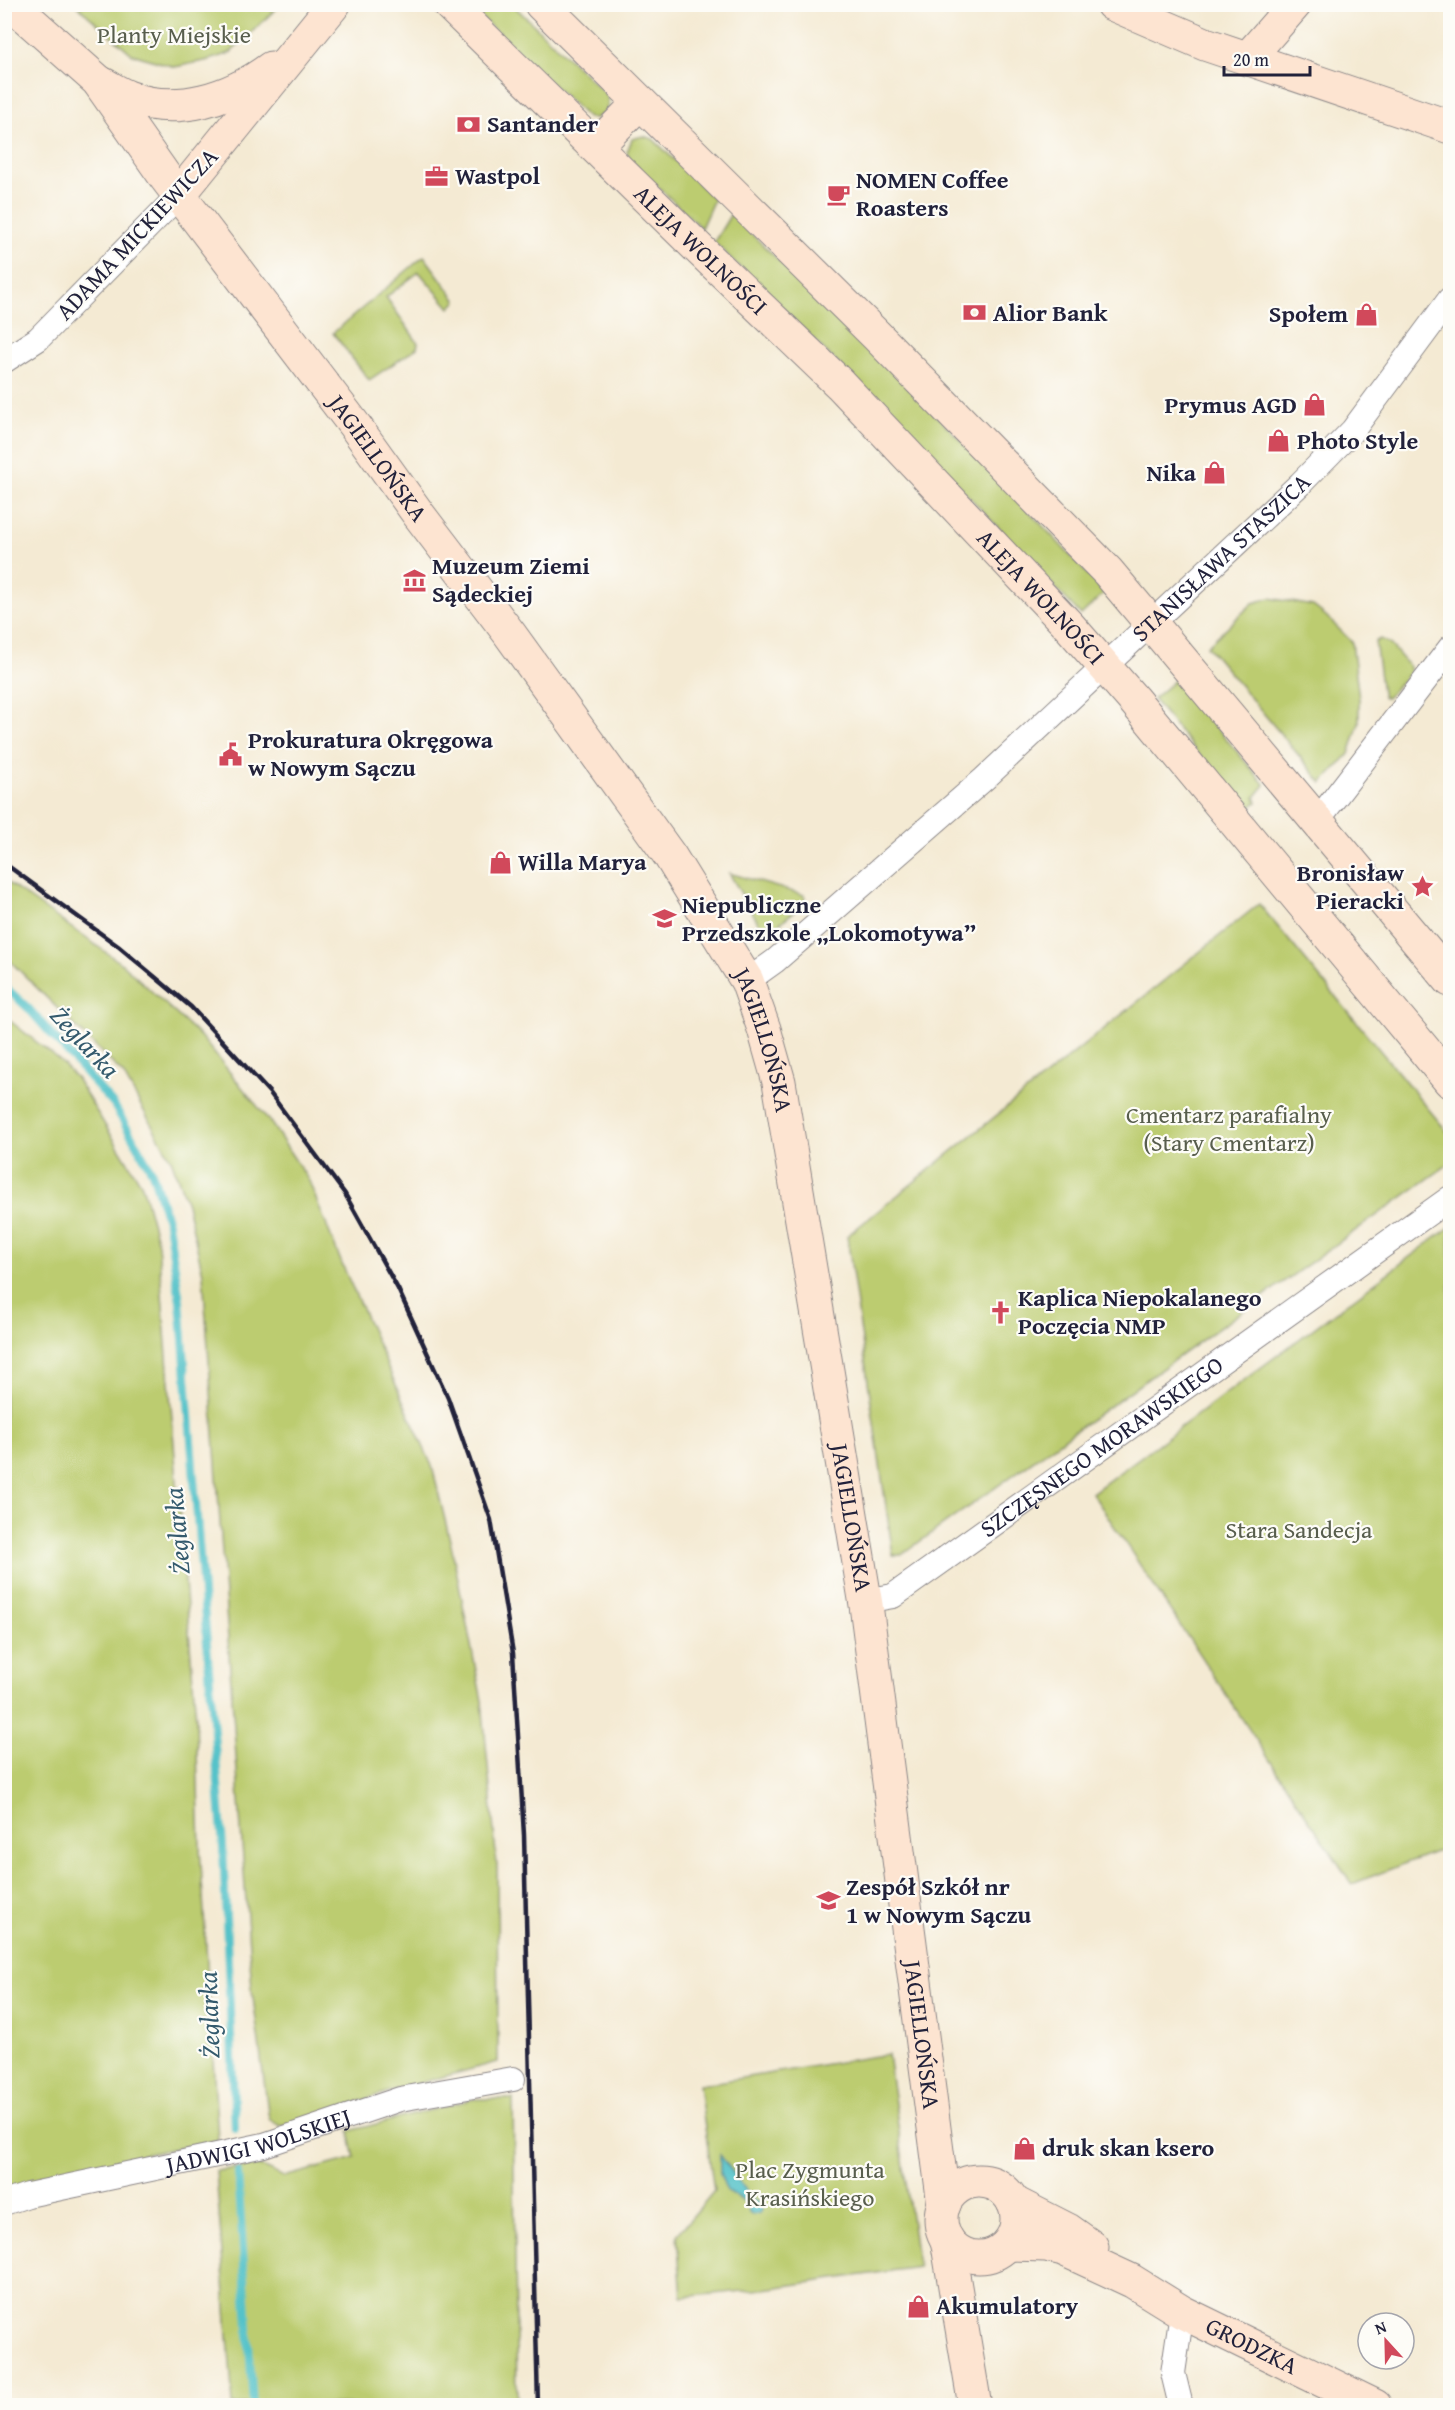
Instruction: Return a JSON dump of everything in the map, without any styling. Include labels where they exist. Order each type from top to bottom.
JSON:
[{"type":"street","name":"JAGIELLOŃSKA","points":[[11,4],[98,81],[179,195],[510,633],[670,856],[747,981],[779,1082],[865,1601],[944,2205]]},
{"type":"street","name":"ADAMA MICKIEWICZA","points":[[4,361],[38,339],[179,195],[334,4]]},
{"type":"street","name":"ALEJA WOLNOŚCI","points":[[449,4],[840,384],[928,475],[1104,665],[1450,1082]]},
{"type":"street","points":[[541,4],[876,334],[1108,572],[1450,980]]},
{"type":"street","points":[[1112,4],[1127,13],[1247,59],[1450,127]]},
{"type":"street","points":[[1247,59],[1294,4]]},
{"type":"street","name":"ADAMA MICKIEWICZA","points":[[98,81],[128,97],[148,103],[169,105],[210,100],[255,80],[304,40]]},
{"type":"street","points":[[596,147],[640,102]]},
{"type":"street","name":"STANISŁAWA STASZICA","points":[[747,981],[775,961],[984,779],[1300,484],[1353,430],[1450,299]]},
{"type":"street","points":[[1317,821],[1450,648]]},
{"type":"street","name":"SZCZĘSNEGO MORAWSKIEGO","points":[[865,1601],[894,1596],[1450,1198]]},
{"type":"street","name":"JADWIGI WOLSKIEJ","points":[[4,2203],[28,2195],[264,2145],[400,2099],[513,2079]]},
{"type":"street","points":[[965,2338],[970,2294],[976,2272],[1016,2228],[1016,2211],[1013,2202],[995,2184],[977,2181],[960,2186],[948,2197],[941,2223],[947,2239],[975,2406]]},
{"type":"street","name":"GRODZKA","points":[[1013,2202],[1068,2230],[1114,2263],[1132,2281]]},
{"type":"street","points":[[947,2239],[952,2246],[967,2255],[996,2250]]},
{"type":"street","name":"GRODZKA","points":[[996,2250],[1037,2244],[1063,2249],[1132,2281],[1182,2312],[1375,2406]]},
{"type":"street","points":[[1181,2406],[1173,2373],[1182,2312]]},
{"type":"green space","name":"Planty Miejskie","points":[[76,5],[280,5],[230,53],[175,67],[132,54]]},
{"type":"green space","points":[[468,5],[513,5],[607,95],[606,112],[596,118],[588,118]]},
{"type":"green space","points":[[643,136],[653,139],[714,199],[701,228],[630,160],[627,152],[632,139]]},
{"type":"green space","points":[[731,214],[968,447],[1104,593],[1081,615],[909,433],[714,242]]},
{"type":"green space","points":[[424,256],[457,301],[450,308],[419,272],[386,297],[418,343],[417,348],[369,380],[333,333]]},
{"type":"green space","points":[[1270,598],[1313,606],[1352,642],[1359,699],[1359,723],[1349,754],[1322,783],[1207,646],[1253,603]]},
{"type":"green space","points":[[1380,639],[1389,643],[1410,667],[1410,672],[1387,698],[1383,697],[1382,693],[1375,642]]},
{"type":"green space","points":[[1176,679],[1265,785],[1255,797],[1257,802],[1245,811],[1153,699]]},
{"type":"green space","points":[[729,873],[804,895],[806,902],[775,927],[759,924]]},
{"type":"green space","points":[[4,880],[121,963],[201,1037],[271,1123],[309,1181],[342,1264],[432,1466],[452,1549],[482,1701],[497,1865],[498,2062],[391,2091],[289,2125],[280,2126],[269,2119],[252,1990],[203,1274],[187,1204],[171,1159],[123,1074],[5,956]]},
{"type":"green space","name":"Cmentarz parafialny (Stary Cmentarz)","points":[[1259,904],[1450,1135],[1450,1163],[901,1555],[893,1555],[847,1236]]},
{"type":"green space","points":[[4,1016],[59,1060],[76,1078],[142,1185],[158,1244],[196,1719],[200,1848],[218,2140],[147,2154],[5,2189]]},
{"type":"green space","name":"Stara Sandecja","points":[[1450,1227],[1450,1846],[1352,1884],[1092,1493]]},
{"type":"green space","name":"Plac Zygmunta Krasińskiego","points":[[888,2054],[918,2267],[764,2289],[682,2297],[677,2235],[714,2191],[699,2085]]},
{"type":"green space","points":[[474,2099],[513,2099],[517,2405],[233,2405],[216,2171],[257,2165],[284,2177],[355,2158],[349,2131]]},
{"type":"water","points":[[720,2155],[754,2201],[759,2202],[762,2210],[760,2213],[752,2215],[749,2213],[748,2204],[727,2191],[720,2174]]},
{"type":"waterway","name":"Żeglarka","points":[[4,986],[28,1008],[114,1105],[152,1172],[168,1223],[180,1301],[223,1847],[235,2128]]},
{"type":"waterway","name":"Żeglarka","points":[[238,2172],[253,2406]]},
{"type":"railway","points":[[4,863],[118,946],[191,1007],[270,1093],[345,1194],[398,1289],[448,1398],[491,1520],[513,1653],[524,1835],[538,2406]]},
{"type":"place","name":"Santander","points":[[469,124]]},
{"type":"place","name":"Wastpol","points":[[437,176]]},
{"type":"place","name":"NOMEN Coffee Roasters","points":[[838,194]]},
{"type":"place","name":"Alior Bank","points":[[975,313]]},
{"type":"place","name":"Społem","points":[[1366,314]]},
{"type":"place","name":"Prymus AGD","points":[[1315,405]]},
{"type":"place","name":"Photo Style","points":[[1279,441]]},
{"type":"place","name":"Nika","points":[[1214,473]]},
{"type":"place","name":"Muzeum Ziemi Sądeckiej","points":[[414,580]]},
{"type":"place","name":"Prokuratura Okręgowa w Nowym Sączu","points":[[230,754]]},
{"type":"place","name":"Willa Marya","points":[[500,862]]},
{"type":"place","name":"Bronisław Pieracki","points":[[1422,887]]},
{"type":"place","name":"Niepubliczne Przedszkole „Lokomotywa”","points":[[664,919]]},
{"type":"place","name":"Kaplica Niepokalanego Poczęcia NMP","points":[[1000,1312]]},
{"type":"place","name":"Zespół Szkół nr 1 w Nowym Sączu","points":[[828,1901]]},
{"type":"place","name":"druk skan ksero","points":[[1024,2148]]},
{"type":"place","name":"Akumulatory","points":[[918,2306]]}]
